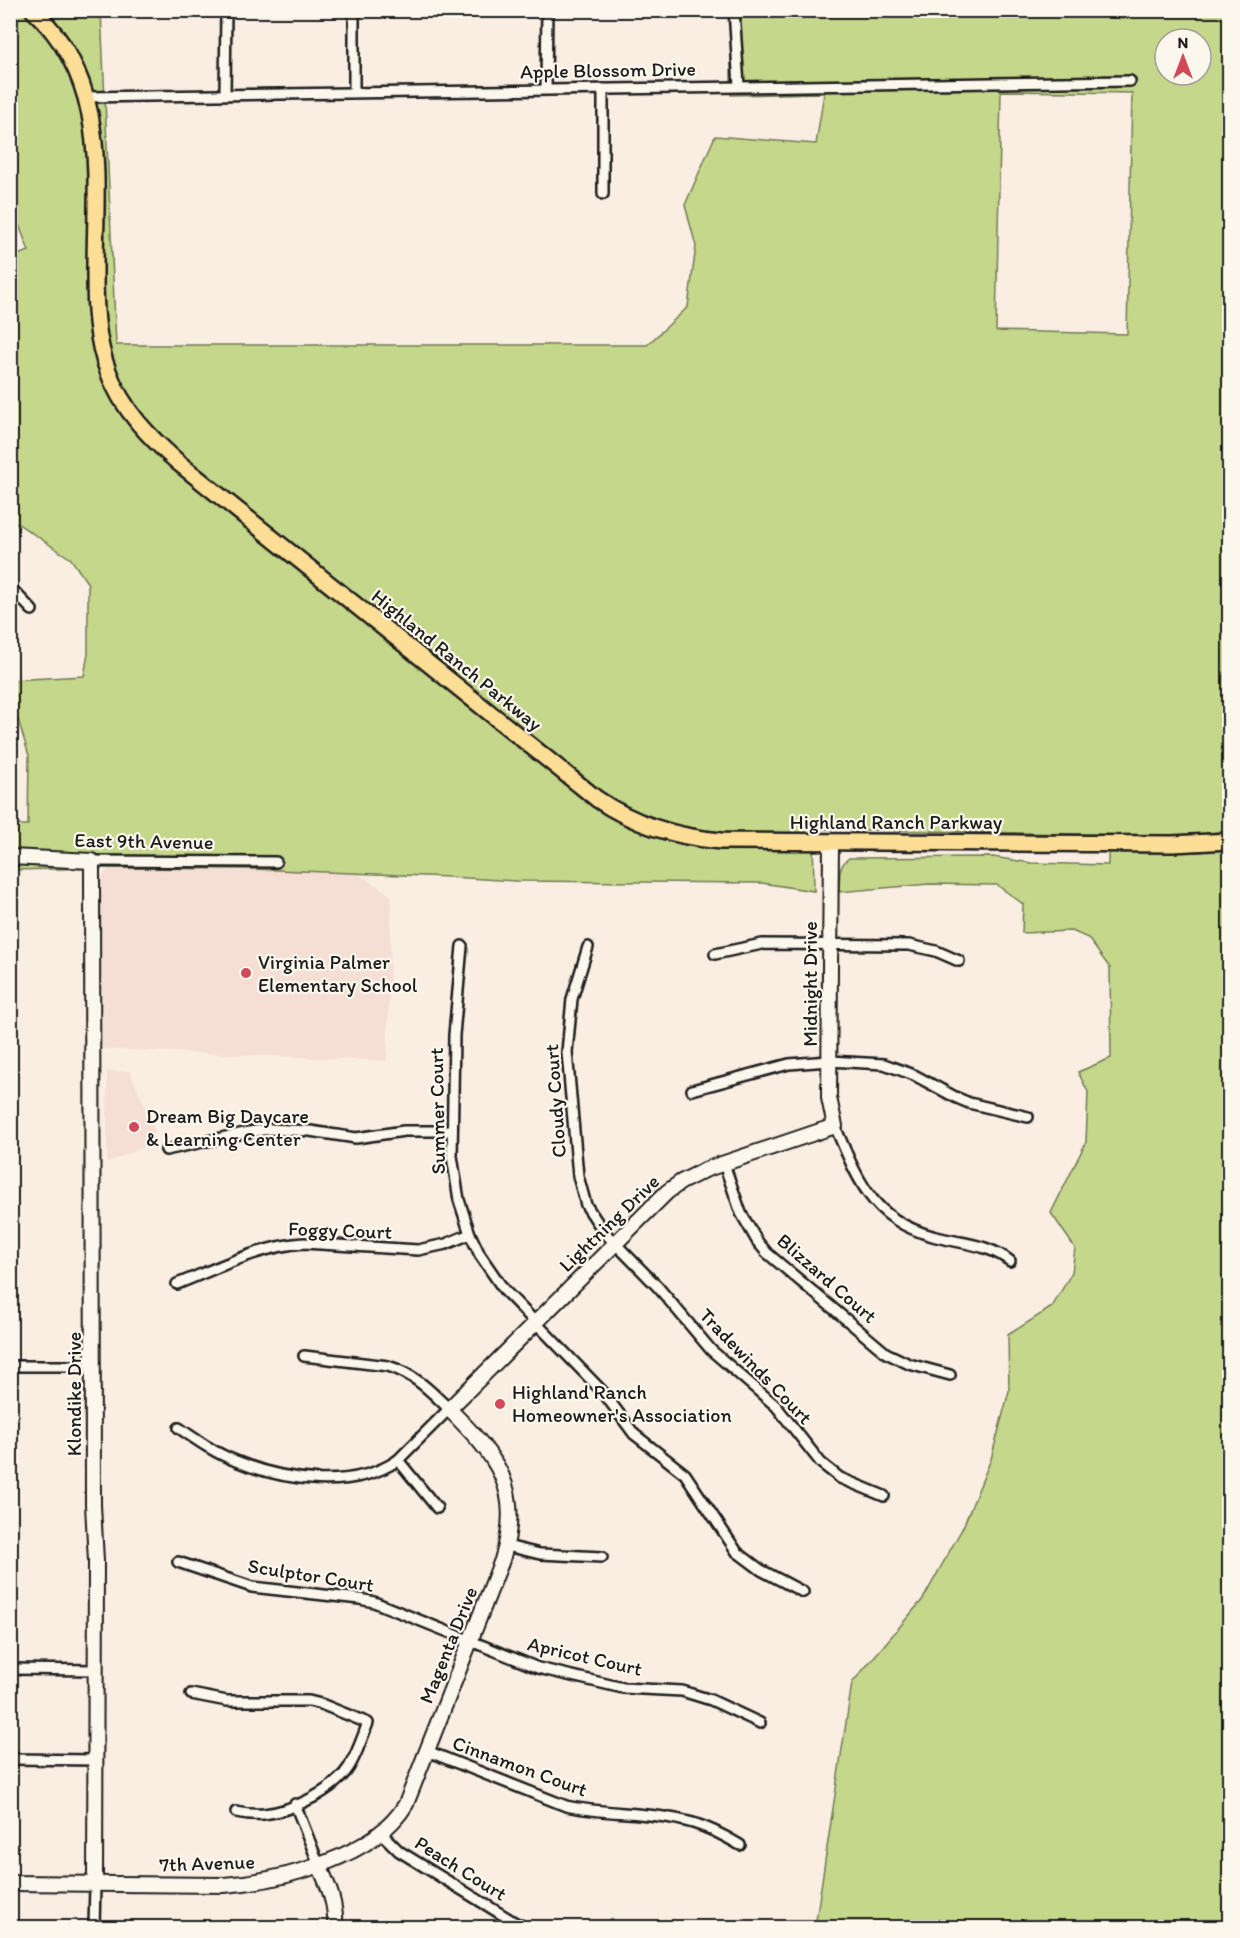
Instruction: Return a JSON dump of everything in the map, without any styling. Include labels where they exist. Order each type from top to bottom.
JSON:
[{"type":"main road","name":"Highland Ranch Parkway","points":[[33,10],[61,43],[77,71],[87,97],[95,139],[95,305],[100,347],[108,374],[121,399],[153,440],[336,590],[609,808],[654,829],[688,837],[738,842],[1172,844],[1230,841]]},
{"type":"main road","name":"Midnight Drive","points":[[831,842],[829,1062],[830,1098],[835,1126]]},
{"type":"main road","name":"East 9th Avenue","points":[[10,857],[92,861]]},
{"type":"main road","name":"Klondike Drive","points":[[92,861],[95,1884]]},
{"type":"main road","name":"Lightning Drive","points":[[449,1409],[667,1192],[695,1174],[835,1126]]},
{"type":"main road","name":"Magenta Drive","points":[[319,1865],[381,1833],[391,1825],[406,1804],[507,1546],[510,1515],[508,1498],[498,1467],[481,1442],[449,1409]]},
{"type":"main road","name":"7th Avenue","points":[[10,1883],[224,1885],[286,1876],[319,1865]]},
{"type":"main road","points":[[319,1865],[331,1895],[335,1928]]},
{"type":"street","points":[[225,94],[226,10]]},
{"type":"street","points":[[354,10],[354,92]]},
{"type":"street","points":[[546,89],[547,10]]},
{"type":"street","points":[[734,10],[739,86]]},
{"type":"street","name":"Apple Blossom Drive","points":[[87,97],[1130,81]]},
{"type":"street","points":[[603,89],[603,194]]},
{"type":"street","points":[[10,587],[32,610]]},
{"type":"street","name":"East 9th Avenue","points":[[92,861],[276,862]]},
{"type":"street","points":[[715,954],[762,944],[909,945],[923,947],[959,961]]},
{"type":"street","name":"Summer Court","points":[[462,946],[454,1035],[452,1131],[455,1179],[470,1234],[485,1264],[504,1290],[535,1324],[603,1392],[634,1434],[685,1474],[737,1551],[761,1570],[803,1592]]},
{"type":"street","name":"Cloudy Court","points":[[588,947],[572,999],[568,1028],[568,1079],[578,1176],[582,1192],[595,1220],[615,1244]]},
{"type":"street","points":[[692,1090],[789,1064],[868,1062],[892,1066],[969,1103],[1028,1117]]},
{"type":"street","points":[[835,1126],[863,1188],[884,1211],[909,1228],[923,1234],[983,1247],[995,1251],[1010,1261]]},
{"type":"street","points":[[166,1150],[249,1132],[270,1130],[310,1131],[356,1138],[404,1131],[452,1131]]},
{"type":"street","name":"Blizzard Court","points":[[724,1164],[741,1213],[757,1241],[767,1253],[886,1353],[909,1364],[950,1375]]},
{"type":"street","name":"Foggy Court","points":[[177,1284],[261,1251],[290,1244],[418,1250],[446,1244],[470,1234]]},
{"type":"street","name":"Tradewinds Court","points":[[615,1244],[658,1287],[711,1350],[776,1406],[830,1471],[850,1483],[884,1496]]},
{"type":"street","points":[[180,1428],[199,1442],[257,1469],[298,1477],[332,1478],[365,1475],[383,1469],[398,1460],[449,1409],[423,1384],[400,1370],[388,1366],[304,1356]]},
{"type":"street","points":[[10,1366],[93,1366]]},
{"type":"street","points":[[398,1460],[436,1508]]},
{"type":"street","points":[[507,1546],[547,1555],[602,1557]]},
{"type":"street","name":"Sculptor Court","points":[[178,1562],[252,1587],[374,1602],[471,1641]]},
{"type":"street","name":"Apricot Court","points":[[471,1641],[538,1668],[623,1688],[666,1689],[698,1695],[760,1722]]},
{"type":"street","points":[[10,1669],[95,1670]]},
{"type":"street","points":[[191,1694],[226,1701],[309,1701],[368,1723],[352,1761],[340,1778],[319,1794],[263,1814],[236,1812]]},
{"type":"street","name":"Cinnamon Court","points":[[427,1751],[566,1806],[693,1823],[740,1845]]},
{"type":"street","points":[[10,1759],[95,1760]]},
{"type":"street","points":[[295,1804],[319,1865]]},
{"type":"street","name":"Peach Court","points":[[381,1833],[399,1851],[526,1928]]},
{"type":"street","name":"Klondike Drive","points":[[94,1928],[95,1884]]},
{"type":"shaded area","name":"Virginia Palmer Elementary School","points":[[109,868],[251,869],[357,873],[392,896],[387,1061],[102,1049],[101,878]]},
{"type":"shaded area","points":[[107,1071],[130,1071],[156,1133],[150,1137],[146,1146],[107,1163]]},
{"type":"green space","points":[[11,11],[101,11],[116,345],[647,345],[688,307],[696,246],[685,205],[715,136],[816,144],[824,93],[731,95],[731,11],[1229,11],[1229,831],[1179,836],[813,829],[814,891],[762,883],[516,881],[251,869],[11,870],[11,825],[28,825],[29,756],[11,696],[11,680],[84,676],[88,654],[88,584],[71,559],[11,519],[11,257],[29,251],[11,204]],"holes":[[[1001,91],[1132,93],[1127,334],[996,331]]]},
{"type":"green space","points":[[1229,849],[1229,1927],[815,1927],[852,1683],[923,1599],[963,1527],[991,1459],[1009,1391],[1008,1335],[1052,1307],[1072,1272],[1075,1248],[1051,1213],[1086,1142],[1088,1092],[1078,1072],[1111,1058],[1110,968],[1088,938],[1072,931],[1022,933],[1023,904],[997,885],[929,884],[839,892],[841,869],[849,858],[993,857],[1031,863],[1108,865],[1108,851],[1199,852]]},
{"type":"place","name":"Virginia Palmer Elementary School","points":[[246,973]]},
{"type":"place","name":"Dream Big Daycare & Learning Center","points":[[134,1127]]},
{"type":"place","name":"Highland Ranch Homeowner's Association","points":[[500,1404]]}]
